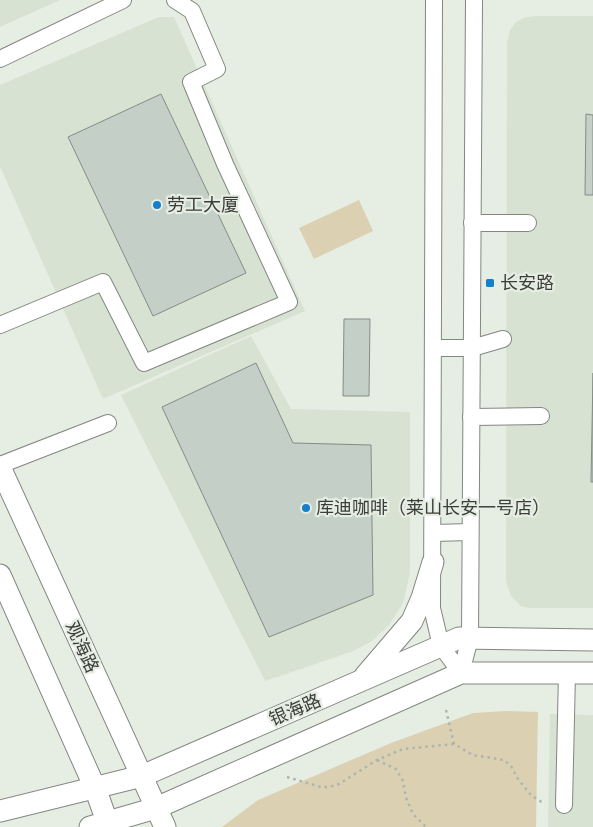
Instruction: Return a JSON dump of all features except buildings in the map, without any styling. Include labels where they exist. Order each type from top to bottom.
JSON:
[{"type":"main road","name":"观海路","points":[[0,466],[160,818]]},
{"type":"main road","points":[[360,681],[412,621],[422,598],[432,562]]},
{"type":"main road","points":[[0,575],[95,788],[102,826]]},
{"type":"main road","name":"银海路","points":[[0,810],[142,776],[459,638],[593,640]]},
{"type":"main road","name":"银海路","points":[[102,826],[160,818],[461,673],[593,673]]},
{"type":"street","points":[[0,59],[123,0]]},
{"type":"street","points":[[0,325],[103,282],[144,363],[289,302],[225,164],[191,82],[217,69],[192,11],[175,0]]},
{"type":"street","points":[[434,0],[432,608],[441,646],[461,673]]},
{"type":"street","points":[[461,673],[470,638],[474,0]]},
{"type":"street","points":[[472,223],[528,223]]},
{"type":"street","points":[[433,348],[472,348],[503,339]]},
{"type":"street","points":[[471,417],[542,416]]},
{"type":"street","points":[[0,466],[108,423]]},
{"type":"street","points":[[432,533],[470,532]]},
{"type":"street","points":[[564,806],[567,673]]},
{"type":"path","points":[[446,710],[454,744]]},
{"type":"path","points":[[287,778],[321,787],[329,787],[339,784],[377,760],[402,749],[454,744],[473,755],[504,760],[511,766],[518,779],[531,795],[543,803]]},
{"type":"path","points":[[377,760],[396,769],[403,781],[406,798],[413,814],[426,827]]},
{"type":"shaded area","points":[[0,0],[60,0],[0,27]]},
{"type":"shaded area","points":[[534,16],[593,16],[593,608],[528,608],[521,606],[511,596],[506,581],[507,43],[510,30],[516,22]]},
{"type":"shaded area","points":[[159,17],[174,17],[305,311],[103,399],[0,166],[0,85]]},
{"type":"shaded area","points":[[359,200],[373,231],[314,259],[299,228]]},
{"type":"shaded area","points":[[251,336],[291,409],[410,412],[410,573],[403,603],[389,625],[372,641],[351,652],[265,681],[121,395]]},
{"type":"shaded area","points":[[538,712],[536,827],[222,827],[258,800],[391,743],[473,713]]},
{"type":"shaded area","points":[[550,714],[593,715],[593,827],[548,827]]},
{"type":"place","name":"劳工大厦","points":[[157,205]]},
{"type":"place","name":"长安路","points":[[490,283]]},
{"type":"place","name":"库迪咖啡（莱山长安一号店）","points":[[306,508]]}]
